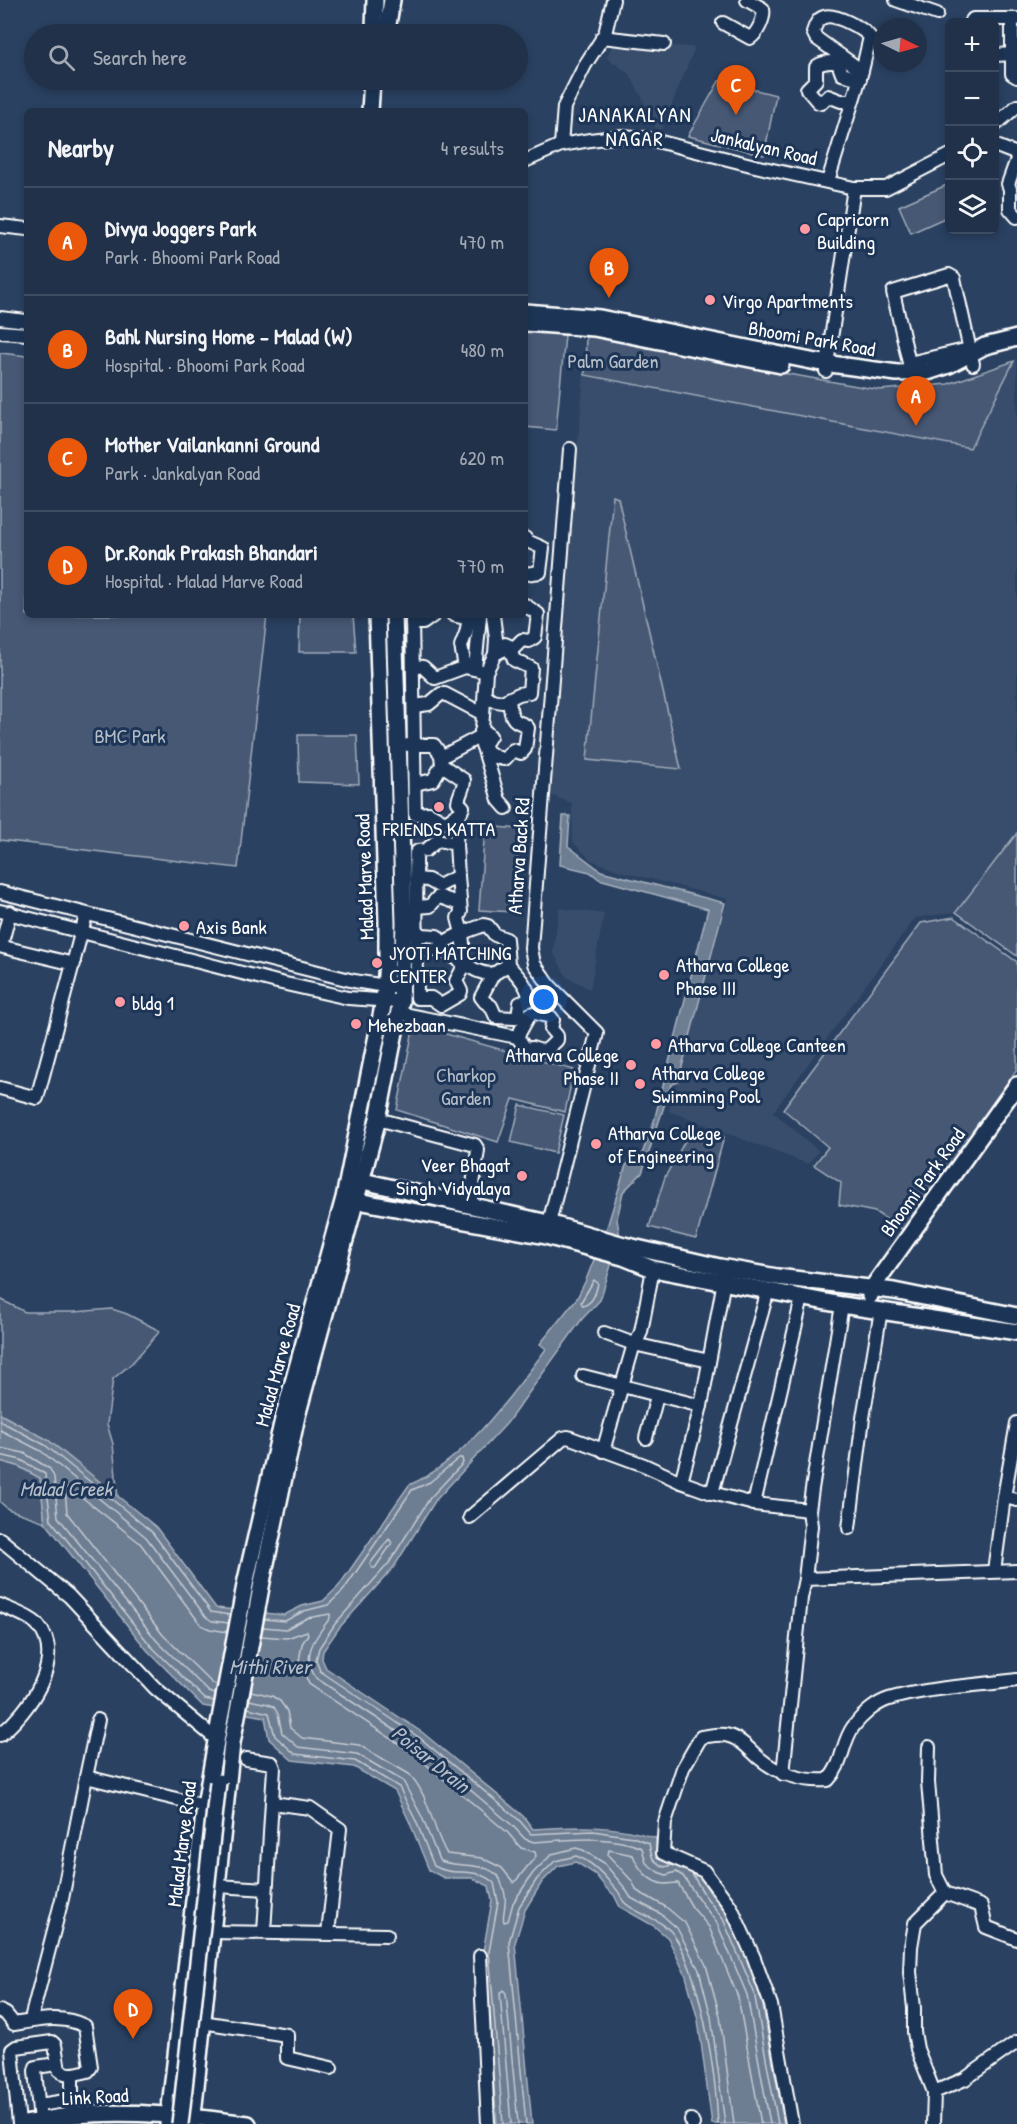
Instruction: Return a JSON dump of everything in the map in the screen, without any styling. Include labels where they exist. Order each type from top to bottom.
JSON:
[{"type":"main road","points":[[374,24],[375,0]]},
{"type":"main road","points":[[388,24],[392,0]]},
{"type":"main road","points":[[370,108],[371,90]]},
{"type":"main road","points":[[528,313],[658,335],[797,368],[827,367],[867,372],[910,372],[928,375],[935,379],[971,356],[996,351],[1017,343]]},
{"type":"main road","points":[[528,323],[561,320]]},
{"type":"main road","name":"Malad Marve Road","points":[[180,2121],[202,2022],[235,1727],[262,1582],[297,1416],[355,1179],[385,993],[387,922],[377,618]]},
{"type":"main road","name":"Malad Marve Road","points":[[355,1179],[378,1119],[410,951],[404,923],[394,618]]},
{"type":"main road","name":"Bhoomi Park Road","points":[[875,1309],[877,1289],[1013,1102],[1017,1085]]},
{"type":"main road","points":[[355,1179],[470,1205],[547,1229],[653,1269],[687,1267]]},
{"type":"main road","points":[[350,1199],[547,1229],[624,1245],[687,1267],[725,1275],[768,1290],[802,1298],[1017,1332]]},
{"type":"main road","name":"Malad Marve Road","points":[[180,2121],[205,1806],[246,1580],[284,1414],[350,1199]]},
{"type":"main road","points":[[725,1275],[777,1277],[877,1289],[1017,1316]]},
{"type":"main road","points":[[180,2121],[218,1782],[230,1757]]},
{"type":"main road","name":"Link Road","points":[[24,2124],[40,2121],[72,2108],[102,2114],[248,2124]]},
{"type":"street","points":[[561,146],[564,107],[602,37],[613,0]]},
{"type":"street","points":[[723,23],[750,38],[754,36],[764,14],[763,9],[747,0]]},
{"type":"street","points":[[896,0],[937,14]]},
{"type":"street","points":[[828,181],[861,75],[870,38],[867,33],[834,17],[824,16],[818,20],[813,32],[816,38],[861,75]]},
{"type":"street","points":[[999,19],[1015,19],[1012,74],[1017,77]]},
{"type":"street","points":[[602,37],[664,44]]},
{"type":"street","points":[[999,55],[1014,54]]},
{"type":"street","points":[[852,101],[830,96],[821,103],[807,89],[816,80],[816,67],[819,64],[838,63],[842,74],[861,75]]},
{"type":"street","points":[[999,122],[1017,106]]},
{"type":"street","name":"Jankalyan Road","points":[[528,160],[561,146],[622,136],[645,138],[754,166],[854,188],[886,188],[945,158]]},
{"type":"street","points":[[999,149],[1016,161],[1008,184],[1010,209],[1017,217]]},
{"type":"street","points":[[827,367],[854,188]]},
{"type":"street","points":[[0,226],[24,229]]},
{"type":"street","points":[[949,275],[954,278],[971,356],[910,372],[893,292],[949,275]]},
{"type":"street","points":[[0,318],[24,321]]},
{"type":"street","points":[[0,332],[24,334]]},
{"type":"street","name":"Atharva Back Rd","points":[[547,1229],[597,1033],[550,986],[534,964],[531,948],[570,449]]},
{"type":"street","points":[[528,541],[543,548],[540,572],[528,573]]},
{"type":"street","points":[[496,639],[514,648],[522,640],[529,641],[535,637],[538,614],[528,607]]},
{"type":"street","points":[[398,745],[414,745],[434,745],[442,760],[464,780],[464,787],[458,799],[463,807],[461,812],[445,822],[429,813],[415,814],[414,745],[414,706],[412,619],[423,623],[430,618]]},
{"type":"street","points":[[465,618],[469,619],[460,646],[475,669],[484,695],[482,738],[499,800],[506,808]]},
{"type":"street","points":[[493,618],[495,654]]},
{"type":"street","points":[[413,666],[423,667],[435,678],[475,669],[509,647]]},
{"type":"street","points":[[484,695],[502,702],[529,692],[531,668],[514,660],[509,647]]},
{"type":"street","points":[[414,706],[432,702],[441,694],[483,714]]},
{"type":"street","points":[[482,738],[500,759],[505,759],[513,750],[521,753],[525,749],[528,728],[525,724],[515,720],[509,700]]},
{"type":"street","points":[[415,784],[433,780],[445,755],[482,738]]},
{"type":"street","points":[[417,998],[431,998],[441,1005],[460,994],[461,991],[456,979],[465,964],[458,918],[461,912],[456,844],[458,814]]},
{"type":"street","points":[[416,1017],[417,998],[410,951],[417,932],[416,854],[418,851],[426,850],[438,840],[440,821]]},
{"type":"street","points":[[438,840],[456,844]]},
{"type":"street","points":[[416,879],[428,880],[439,886],[458,876]]},
{"type":"street","points":[[0,892],[354,981],[401,1000],[416,1017],[510,1036],[510,1018]]},
{"type":"street","points":[[416,907],[430,906],[440,897],[460,904]]},
{"type":"street","points":[[74,964],[3,947],[5,911],[111,940],[348,998],[385,993]]},
{"type":"street","points":[[0,1088],[37,1098],[86,915]]},
{"type":"street","points":[[111,940],[116,922]]},
{"type":"street","points":[[417,932],[436,936],[442,943],[484,925],[488,926],[495,935],[506,939],[508,965],[520,978],[529,994],[529,1000],[520,1003],[518,1016],[496,1017],[491,1006],[481,997],[494,973],[508,965]]},
{"type":"street","points":[[163,953],[167,935]]},
{"type":"street","points":[[410,951],[441,951],[477,971],[494,973]]},
{"type":"street","points":[[378,1119],[475,1145],[478,1150],[470,1205]]},
{"type":"street","points":[[603,1451],[634,1344],[641,1332],[653,1269]]},
{"type":"street","points":[[681,1482],[701,1406],[725,1275]]},
{"type":"street","points":[[712,1493],[768,1290]]},
{"type":"street","points":[[754,1503],[802,1298]]},
{"type":"street","points":[[783,1774],[811,1526],[809,1510],[842,1305]]},
{"type":"street","points":[[849,1528],[875,1309]]},
{"type":"street","points":[[604,1333],[634,1344],[709,1361]]},
{"type":"street","points":[[583,1376],[701,1406]]},
{"type":"street","points":[[646,1438],[657,1395]]},
{"type":"street","points":[[994,1571],[1017,1423]]},
{"type":"street","points":[[470,1517],[568,1437],[712,1493],[754,1503],[809,1510]]},
{"type":"street","points":[[1004,1497],[1017,1500]]},
{"type":"street","points":[[0,1539],[69,1596],[155,1688],[218,1732]]},
{"type":"street","points":[[805,1579],[1017,1571]]},
{"type":"street","points":[[0,1605],[30,1618],[37,1624],[46,1637],[50,1649],[47,1665],[29,1704],[10,1727],[0,1735]]},
{"type":"street","points":[[792,2124],[771,2005],[754,1958],[731,1907],[704,1871],[663,1853],[665,1822],[683,1768],[702,1737],[726,1735],[746,1745],[760,1759],[783,1774],[817,1781],[828,1780],[837,1770],[852,1729],[864,1714],[887,1700],[932,1691],[1017,1680]]},
{"type":"street","points":[[32,2015],[62,1899],[98,1720]]},
{"type":"street","points":[[928,1747],[928,1782],[936,1875],[945,1893],[981,1906],[986,1927],[1017,1939]]},
{"type":"street","points":[[246,1759],[272,1763],[274,1768],[264,1932]]},
{"type":"street","points":[[86,1778],[205,1806]]},
{"type":"street","points":[[272,1803],[310,1808],[340,1829],[328,1933]]},
{"type":"street","points":[[217,1886],[266,1889]]},
{"type":"street","points":[[933,2124],[934,2092],[917,2049],[914,2032],[910,1972],[911,1947],[915,1923],[945,1893]]},
{"type":"street","points":[[212,1932],[387,1935]]},
{"type":"street","points":[[480,1956],[488,2124]]},
{"type":"street","points":[[0,2011],[6,2014],[14,2024],[58,2018],[85,2026],[91,2067],[88,2071],[63,2074],[59,2070],[55,2045],[52,2042],[16,2047],[12,2050],[19,2124]]},
{"type":"street","points":[[202,2022],[288,2036],[287,2058],[331,2068]]},
{"type":"street","points":[[934,2092],[964,2079],[1017,2042]]},
{"type":"street","points":[[40,2121],[36,2067],[50,2065]]},
{"type":"street","points":[[39,2105],[72,2108],[72,2074]]},
{"type":"shaded area","points":[[613,44],[695,47],[659,136],[629,74],[607,57]]},
{"type":"shaded area","points":[[1014,361],[1017,361],[1017,833],[956,912],[915,918],[773,1112],[819,1151],[808,1164],[669,1111],[728,899],[620,871],[591,860],[573,842],[572,803],[547,794],[584,375],[969,448]]},
{"type":"shaded area","points":[[559,908],[604,914],[590,989],[567,977],[553,952]]},
{"type":"green space","points":[[719,81],[776,95],[764,155],[688,136]]},
{"type":"green space","points":[[945,186],[945,218],[911,233],[899,206]]},
{"type":"green space","points":[[528,329],[565,335],[556,430],[528,427]]},
{"type":"green space","name":"Palm Garden","points":[[586,333],[742,366],[880,390],[948,384],[1014,361],[970,448],[585,375]]},
{"type":"green space","name":"BMC Park","points":[[0,353],[24,356],[24,618],[267,618],[238,868],[0,840]]},
{"type":"green space","points":[[613,496],[618,498],[681,769],[587,760]]},
{"type":"green space","points":[[300,618],[353,618],[356,652],[299,652]]},
{"type":"green space","points":[[298,735],[357,735],[359,784],[299,782]]},
{"type":"green space","points":[[485,826],[520,829],[513,912],[479,910]]},
{"type":"green space","points":[[1017,833],[1017,956],[956,912]]},
{"type":"green space","points":[[954,917],[1017,962],[1017,1069],[905,1231],[875,1212],[839,1205],[841,1183],[814,1165],[828,1147],[783,1109],[921,923]]},
{"type":"green space","name":"Charkop Garden","points":[[414,1025],[574,1070],[565,1112],[513,1099],[498,1142],[397,1110]]},
{"type":"green space","points":[[520,1105],[564,1115],[555,1153],[511,1142]]},
{"type":"green space","points":[[691,1130],[724,1137],[696,1239],[649,1227],[665,1177]]},
{"type":"green space","points":[[0,1299],[25,1312],[112,1309],[160,1331],[132,1363],[113,1379],[107,1424],[113,1444],[118,1498],[48,1440],[0,1414]]},
{"type":"green space","points":[[0,1461],[18,1466],[40,1478],[45,1522],[8,1509],[0,1502]]},
{"type":"water","name":"Mithi River","points":[[563,816],[570,816],[568,846],[601,871],[725,903],[678,1082],[671,1085],[642,1173],[623,1192],[617,1219],[620,1237],[600,1300],[582,1319],[507,1423],[435,1501],[394,1567],[339,1628],[323,1651],[322,1659],[326,1668],[423,1733],[523,1816],[533,1829],[595,1827],[640,1833],[656,1838],[657,1855],[666,1862],[675,1857],[698,1872],[710,1893],[729,1915],[760,1991],[784,2124],[712,2124],[698,2020],[686,1976],[668,1938],[654,1926],[620,1907],[614,1895],[595,1874],[576,1862],[558,1866],[542,1882],[525,1910],[515,1943],[532,2124],[497,2124],[483,1952],[492,1901],[489,1886],[472,1878],[444,1878],[429,1870],[395,1791],[354,1767],[292,1760],[269,1739],[265,1717],[203,1706],[147,1650],[45,1522],[40,1478],[18,1466],[0,1461],[0,1414],[48,1440],[156,1527],[216,1608],[284,1615],[302,1606],[323,1601],[338,1587],[409,1485],[449,1461],[502,1407],[546,1349],[540,1344],[577,1298],[608,1224],[626,1165],[642,1154],[654,1121],[708,909],[599,879],[590,872],[560,865]]},
{"type":"place","name":"Mother Vailankanni Ground","points":[[736,115]]},
{"type":"place","name":"Capricorn Building","points":[[805,229]]},
{"type":"place","name":"Bahl Nursing Home - Malad (W)","points":[[609,298]]},
{"type":"place","name":"Virgo Apartments","points":[[710,300]]},
{"type":"place","name":"Divya Joggers Park","points":[[916,426]]},
{"type":"place","name":"FRIENDS KATTA","points":[[439,807]]},
{"type":"place","name":"Axis Bank","points":[[184,926]]},
{"type":"place","name":"JYOTI MATCHING CENTER","points":[[377,963]]},
{"type":"place","name":"Atharva College Phase III","points":[[664,975]]},
{"type":"place","name":"bldg 1","points":[[120,1002]]},
{"type":"place","name":"Mehezbaan","points":[[356,1024]]},
{"type":"place","name":"Atharva College Canteen","points":[[656,1044]]},
{"type":"place","name":"Atharva College Phase II","points":[[631,1065]]},
{"type":"place","name":"Atharva College Swimming Pool","points":[[640,1084]]},
{"type":"place","name":"Atharva College of Engineering","points":[[596,1144]]},
{"type":"place","name":"Veer Bhagat Singh Vidyalaya","points":[[522,1176]]},
{"type":"place","name":"Dr.Ronak Prakash Bhandari","points":[[133,2039]]},
{"type":"district","name":"JANAKALYAN NAGAR","points":[[635,126]]},
{"type":"water label","name":"Malad Creek","points":[[66,1488]]},
{"type":"water label","name":"Poisar Drain","points":[[431,1759]]}]
